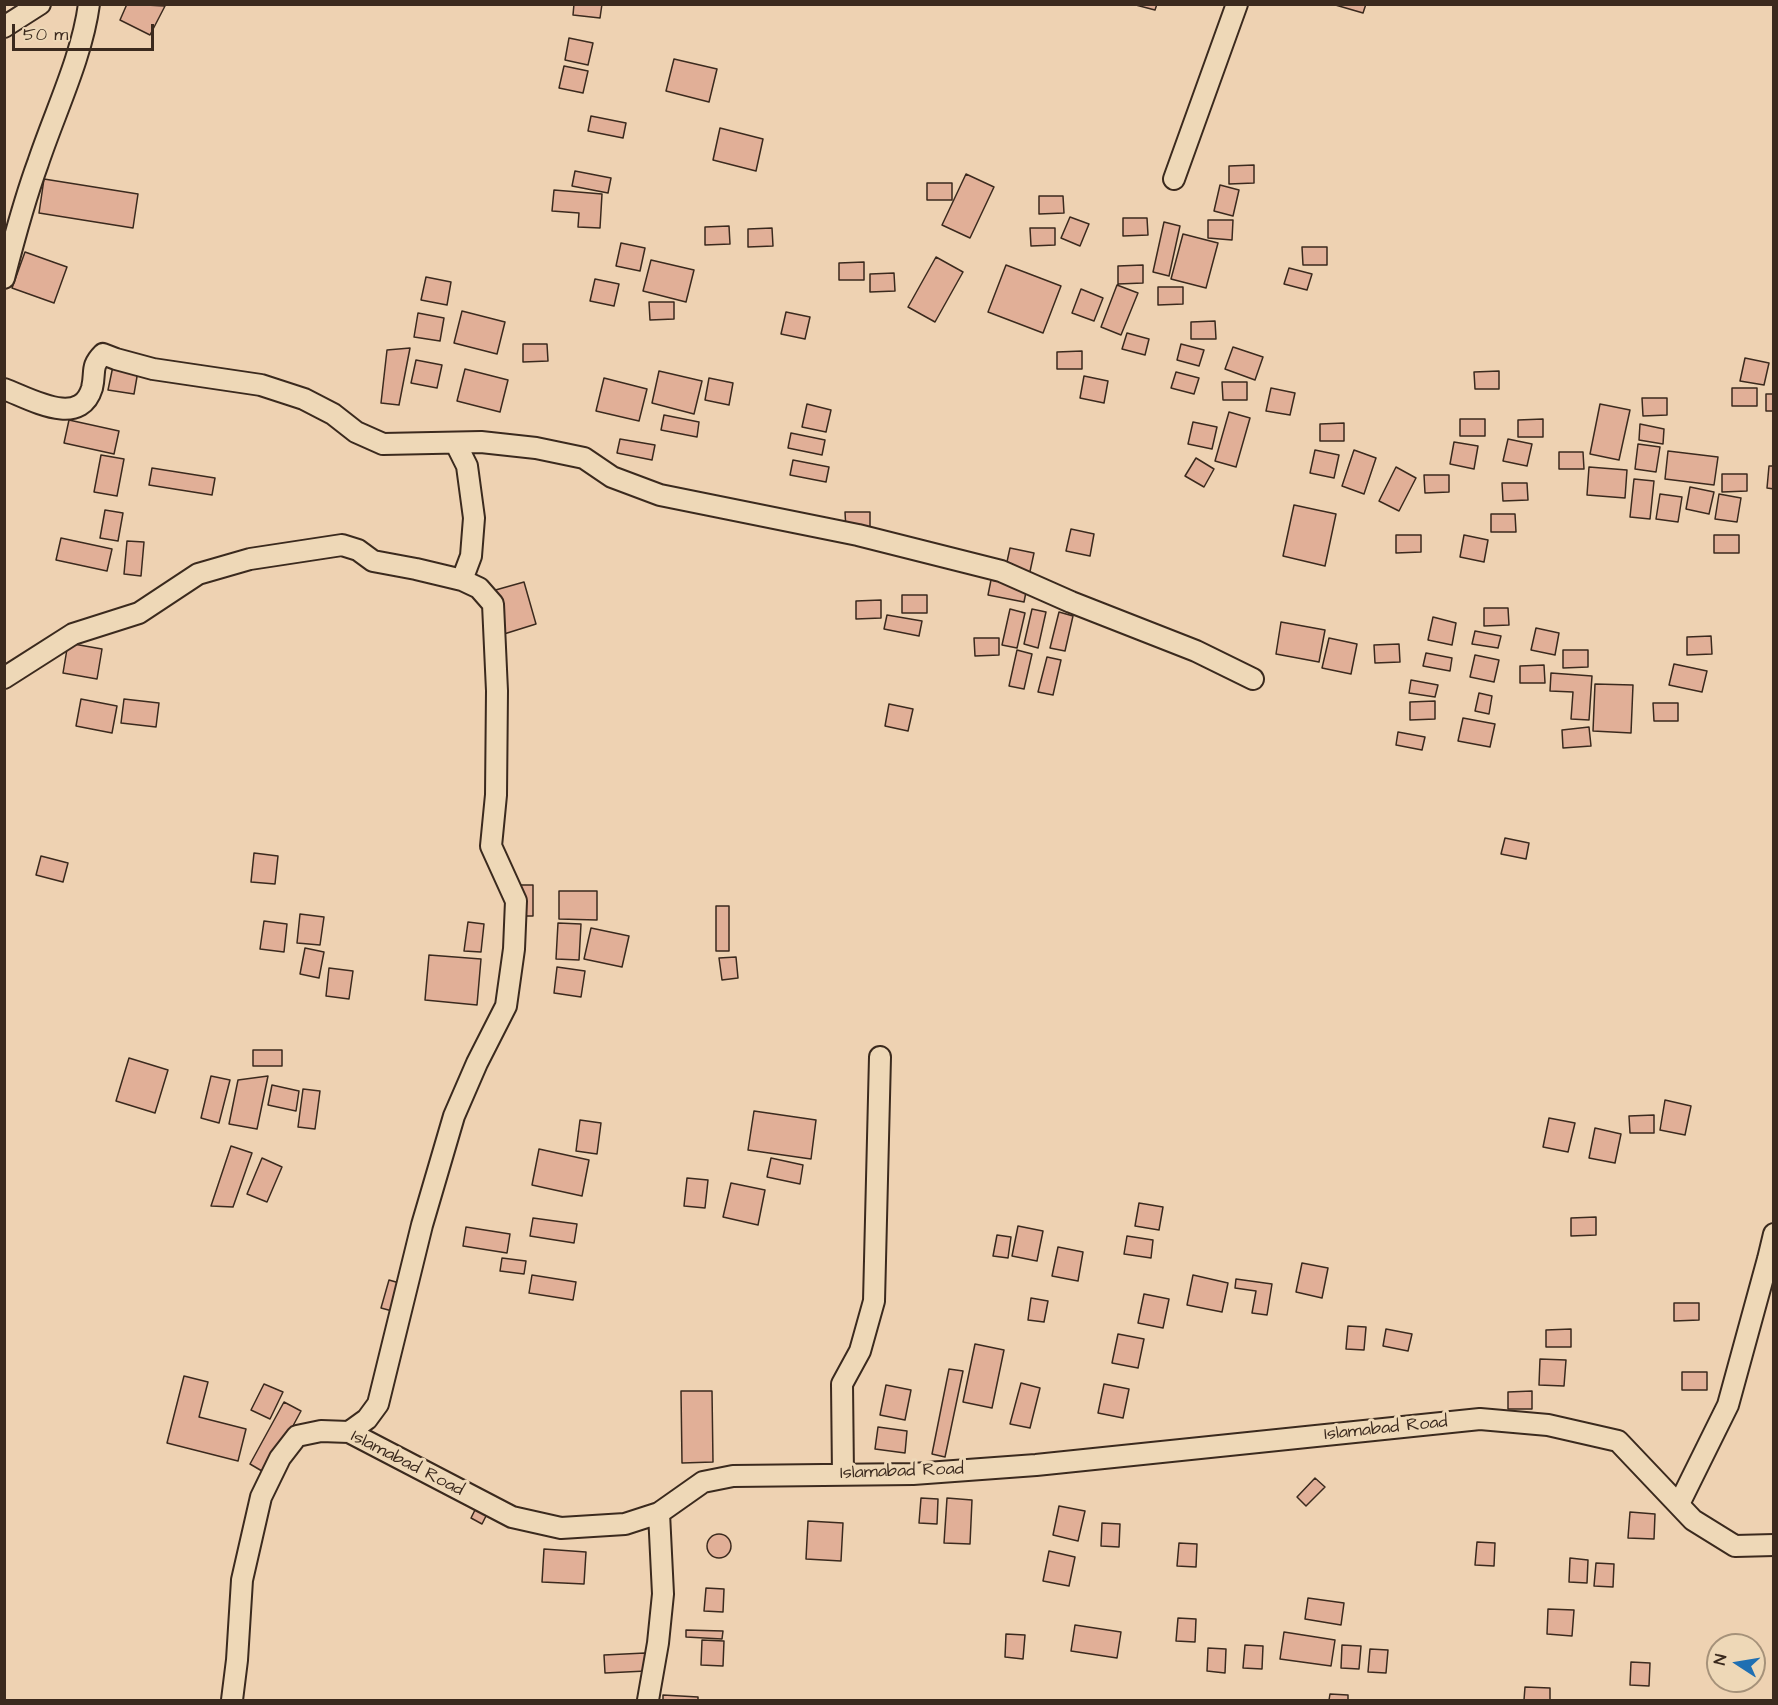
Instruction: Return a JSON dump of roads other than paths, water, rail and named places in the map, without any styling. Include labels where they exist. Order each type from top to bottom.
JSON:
[{"type":"street","points":[[4,27],[40,4]]},
{"type":"street","points":[[4,278],[18,225],[87,19],[89,4]]},
{"type":"street","points":[[1174,179],[1237,4]]},
{"type":"street","points":[[4,389],[54,409],[73,408],[85,400],[92,389],[94,363],[104,354],[153,369],[261,385],[304,399],[333,414],[356,432],[383,444],[481,442],[536,448],[584,458],[612,477],[660,495],[858,535],[1001,571],[1071,602],[1196,651],[1253,679]]},
{"type":"street","points":[[456,444],[467,466],[474,518],[471,556],[462,580]]},
{"type":"street","points":[[4,678],[73,634],[139,613],[198,574],[250,559],[342,545],[358,550],[373,561],[462,580],[478,588],[493,604],[497,691],[496,795],[491,846],[516,901],[514,949],[506,1006],[477,1063],[454,1116],[422,1225],[378,1404],[367,1419],[349,1432]]},
{"type":"street","points":[[843,1475],[842,1383],[860,1351],[874,1301],[880,1057]]},
{"type":"street","points":[[1679,1504],[1728,1405],[1773,1234]]},
{"type":"street","name":"Islamabad Road","points":[[232,1701],[242,1580],[261,1497],[280,1458],[297,1436],[321,1431],[349,1432],[512,1517],[561,1528],[625,1524],[659,1513],[703,1482],[733,1476],[913,1474],[1036,1465],[1480,1419],[1548,1425],[1618,1441],[1693,1520],[1734,1546],[1773,1545]]},
{"type":"street","points":[[648,1701],[658,1643],[663,1594],[659,1513]]}]
